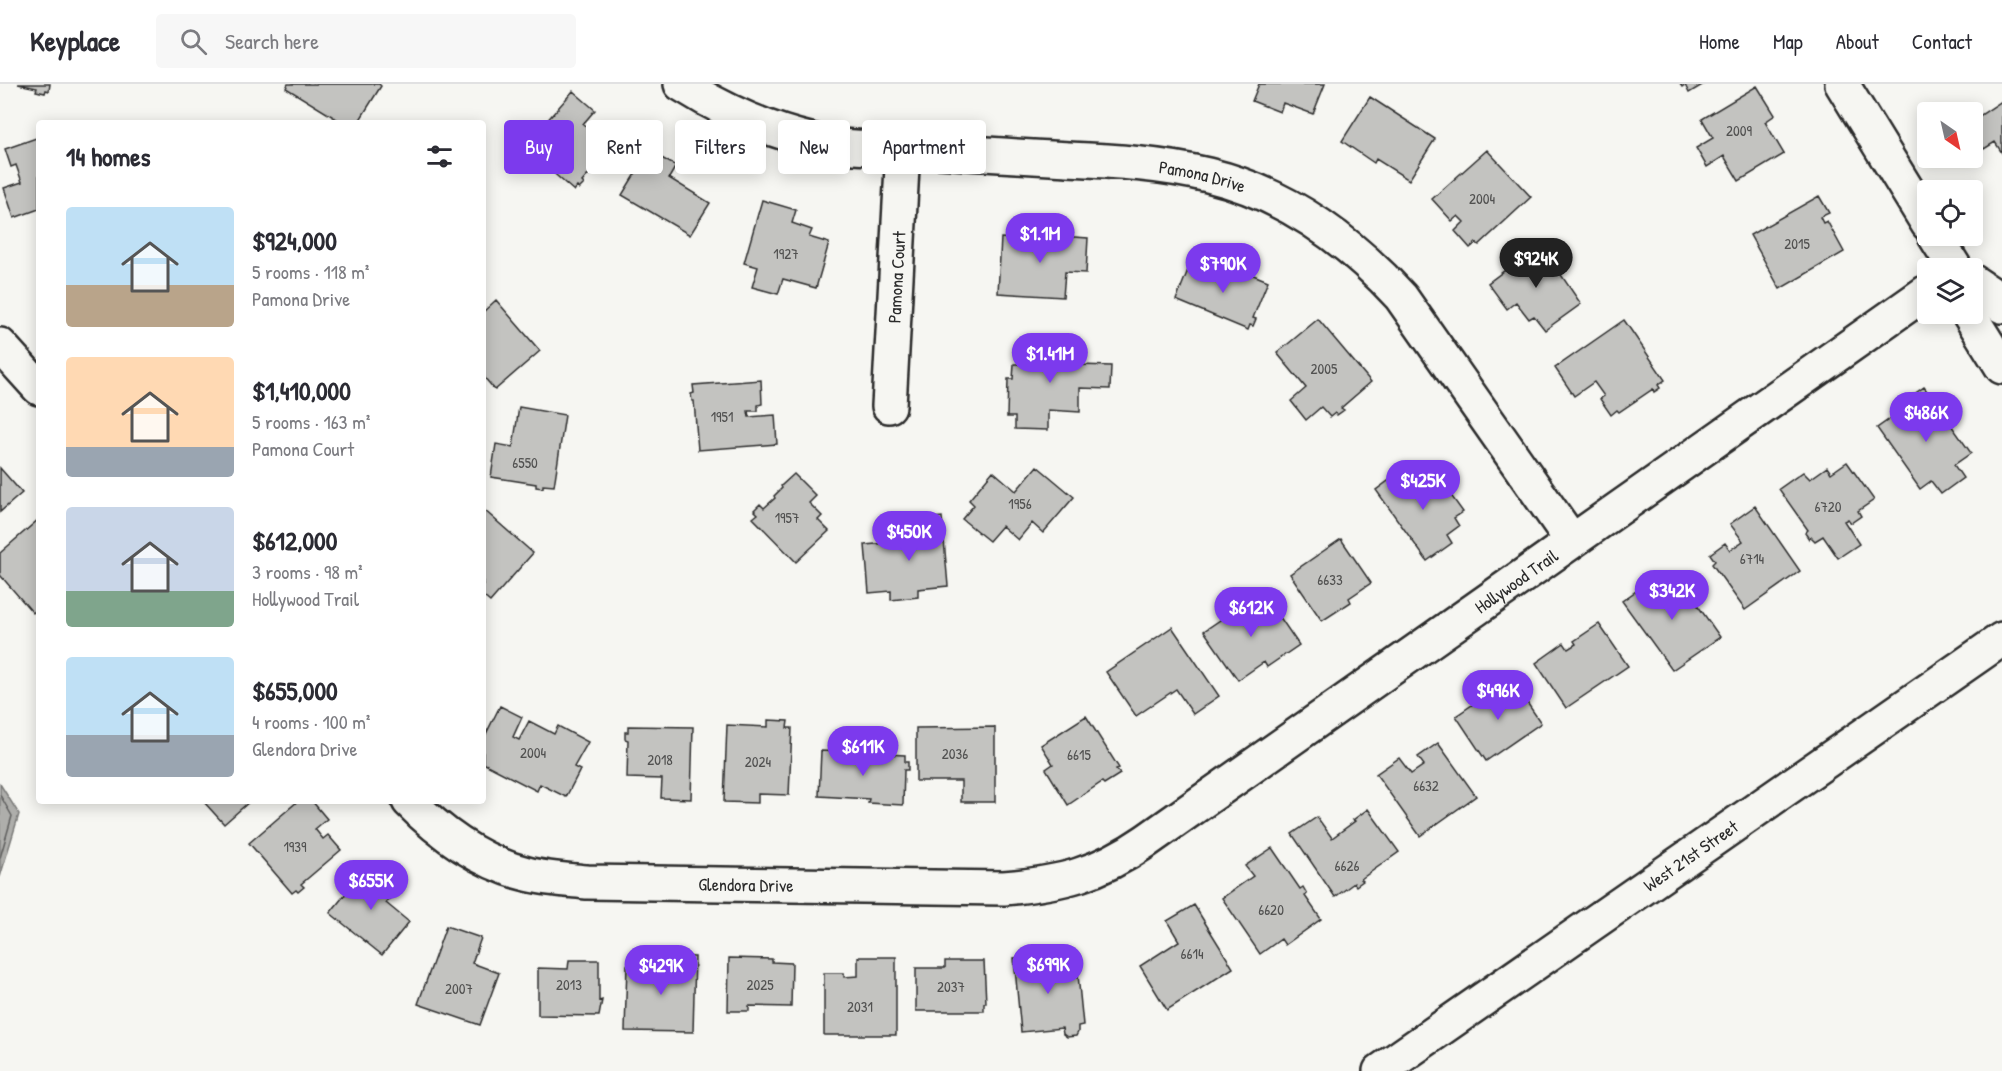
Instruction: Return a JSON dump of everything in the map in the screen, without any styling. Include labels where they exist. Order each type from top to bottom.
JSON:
[{"type":"street","name":"Pamona Drive","points":[[681,84],[728,112],[792,135],[814,141],[862,147]]},
{"type":"street","points":[[1842,84],[1917,206]]},
{"type":"street","name":"Pamona Drive","points":[[986,154],[1130,162],[1177,168],[1223,179],[1280,201],[1307,217],[1370,264],[1401,297],[1572,541]]},
{"type":"street","name":"Pamona Court","points":[[889,406],[902,174]]},
{"type":"street","points":[[1983,288],[1996,297],[2002,306]]},
{"type":"street","name":"Hollywood Trail","points":[[1104,866],[1126,855],[1917,299]]},
{"type":"street","points":[[1975,324],[2002,367]]},
{"type":"street","points":[[0,345],[36,385]]},
{"type":"street","name":"West 21st Street","points":[[1380,1071],[2002,639]]},
{"type":"street","name":"Glendora Drive","points":[[412,804],[430,821],[469,849],[497,864],[527,874],[587,882],[1004,888],[1065,880],[1104,866]]},
{"type":"water","points":[[0,784],[19,814],[0,877]]},
{"type":"building","points":[[18,84],[50,84],[49,91],[46,90],[45,93],[36,91],[37,88]]},
{"type":"building","points":[[288,84],[379,84],[381,86],[360,120],[338,120],[286,88]]},
{"type":"building","points":[[1259,84],[1325,84],[1313,114],[1283,103],[1280,112],[1252,101]]},
{"type":"building","points":[[1680,84],[1704,84],[1689,93],[1685,85],[1682,87]]},
{"type":"building","points":[[1757,86],[1775,115],[1765,122],[1784,154],[1739,181],[1724,156],[1707,167],[1696,148],[1713,138],[1702,119]]},
{"type":"building","points":[[573,91],[595,110],[583,124],[586,127],[586,174],[589,174],[579,189],[577,187],[574,191],[555,174],[574,174],[574,120],[548,120]]},
{"type":"building","points":[[1370,97],[1435,139],[1409,180],[1376,159],[1374,163],[1342,141]]},
{"type":"building","points":[[2002,101],[2002,153],[1995,142],[1983,148],[1983,114]]},
{"type":"building","points":[[36,138],[36,210],[14,218],[4,188],[22,182],[16,165],[11,167],[5,149]]},
{"type":"building","points":[[1487,150],[1531,197],[1479,245],[1476,243],[1470,248],[1455,231],[1464,222],[1458,216],[1452,221],[1432,199]]},
{"type":"building","points":[[663,159],[675,165],[669,178],[710,203],[690,235],[622,195],[635,174],[663,174]]},
{"type":"building","points":[[1819,196],[1829,213],[1820,217],[1823,223],[1827,221],[1844,252],[1780,289],[1750,235]]},
{"type":"building","points":[[762,200],[796,210],[792,223],[812,230],[809,237],[829,243],[816,288],[783,279],[778,294],[752,287],[758,267],[744,263]]},
{"type":"building","points":[[1017,233],[1088,238],[1086,273],[1065,272],[1063,297],[998,293],[1001,238],[1017,239]]},
{"type":"building","points":[[1540,244],[1581,304],[1545,330],[1534,316],[1529,319],[1516,302],[1507,309],[1488,283]]},
{"type":"building","points":[[1192,260],[1232,276],[1236,268],[1268,281],[1253,318],[1256,319],[1253,326],[1250,325],[1248,330],[1176,300]]},
{"type":"building","points":[[496,300],[540,351],[495,390],[486,380],[486,309]]},
{"type":"building","points":[[1318,319],[1371,382],[1341,408],[1344,410],[1337,415],[1335,413],[1330,417],[1321,407],[1306,420],[1291,401],[1306,388],[1277,353]]},
{"type":"building","points":[[1624,320],[1665,380],[1654,392],[1653,389],[1611,415],[1600,399],[1604,396],[1594,382],[1574,396],[1555,368]]},
{"type":"building","points":[[1020,344],[1081,347],[1080,365],[1111,366],[1110,389],[1080,388],[1080,412],[1048,410],[1048,430],[1015,429],[1015,417],[1007,417],[1008,379],[1013,379],[1014,364],[1019,364]]},
{"type":"building","points":[[761,380],[762,404],[758,405],[758,411],[748,411],[749,417],[775,415],[777,444],[698,450],[694,401],[692,401],[691,394],[694,393],[693,385]]},
{"type":"building","points":[[1924,387],[1971,453],[1954,465],[1963,478],[1941,494],[1931,481],[1920,489],[1877,428],[1904,409],[1910,417],[1915,413],[1906,400]]},
{"type":"building","points":[[519,407],[565,415],[554,486],[536,487],[536,484],[491,477],[496,444],[513,447]]},
{"type":"building","points":[[1847,462],[1874,500],[1858,511],[1861,516],[1851,523],[1848,519],[1844,521],[1859,544],[1838,558],[1823,536],[1815,541],[1811,537],[1809,539],[1805,533],[1808,530],[1779,489],[1803,472],[1810,479],[1827,467],[1831,473]]},
{"type":"building","points":[[1037,466],[1074,497],[1043,533],[1032,523],[1018,540],[1002,526],[989,541],[962,519],[974,505],[969,500],[993,471],[1016,491]]},
{"type":"building","points":[[0,468],[22,493],[0,512]]},
{"type":"building","points":[[1403,470],[1415,486],[1434,472],[1463,512],[1454,518],[1459,526],[1447,535],[1452,543],[1427,561],[1376,490]]},
{"type":"building","points":[[794,474],[816,496],[809,503],[822,516],[818,520],[829,531],[796,562],[753,518],[758,514],[754,510],[760,504],[764,508],[775,498],[781,486]]},
{"type":"building","points":[[1755,506],[1800,571],[1745,610],[1712,564],[1715,561],[1710,554],[1725,543],[1730,550],[1743,541],[1730,524]]},
{"type":"building","points":[[486,512],[533,553],[490,602],[486,599]]},
{"type":"building","points":[[942,517],[948,586],[918,589],[918,597],[891,600],[891,591],[869,593],[865,545],[910,541],[908,521]]},
{"type":"building","points":[[36,522],[36,610],[33,613],[0,575],[0,553]]},
{"type":"building","points":[[1341,539],[1371,583],[1349,598],[1351,602],[1322,621],[1290,574]]},
{"type":"building","points":[[1675,573],[1720,637],[1672,670],[1622,601],[1649,582],[1656,594],[1664,588],[1661,583]]},
{"type":"building","points":[[1254,597],[1262,610],[1271,604],[1299,645],[1267,667],[1264,662],[1238,680],[1204,631]]},
{"type":"building","points":[[1599,624],[1628,666],[1566,708],[1536,663],[1564,643],[1568,649],[1576,644],[1574,641]]},
{"type":"building","points":[[1172,627],[1219,696],[1193,714],[1176,689],[1136,716],[1106,672]]},
{"type":"building","points":[[1513,682],[1541,723],[1486,761],[1456,716],[1491,692],[1494,696]]},
{"type":"building","points":[[500,706],[522,717],[513,737],[519,740],[529,721],[554,734],[558,726],[588,742],[574,767],[580,770],[566,797],[540,784],[537,791],[486,765],[486,734]]},
{"type":"building","points":[[1086,716],[1119,768],[1116,769],[1120,774],[1104,784],[1102,782],[1068,805],[1046,769],[1053,764],[1041,745]]},
{"type":"building","points":[[768,720],[788,721],[787,728],[792,728],[789,795],[758,794],[758,803],[724,802],[727,725],[768,727]]},
{"type":"building","points":[[628,726],[693,727],[691,799],[661,798],[662,779],[627,778],[628,740],[625,739],[625,732],[628,732]]},
{"type":"building","points":[[995,727],[995,802],[961,802],[961,781],[916,781],[916,728]]},
{"type":"building","points":[[1438,743],[1476,796],[1420,836],[1376,774],[1399,758],[1411,774],[1424,765],[1418,757]]},
{"type":"building","points":[[821,751],[905,755],[908,770],[904,770],[903,805],[868,803],[869,799],[819,796]]},
{"type":"building","points":[[206,804],[247,804],[224,824]]},
{"type":"building","points":[[294,804],[314,804],[327,819],[315,829],[323,839],[328,835],[341,850],[301,884],[304,887],[292,893],[249,843]]},
{"type":"building","points":[[1368,809],[1399,852],[1361,879],[1363,881],[1356,886],[1354,883],[1335,897],[1292,834],[1317,817],[1332,838]]},
{"type":"building","points":[[1272,848],[1300,889],[1303,887],[1307,894],[1305,896],[1321,919],[1285,945],[1281,939],[1260,954],[1222,898],[1253,876],[1245,866]]},
{"type":"building","points":[[369,865],[392,883],[384,894],[390,898],[386,903],[409,922],[382,955],[330,913]]},
{"type":"building","points":[[1194,905],[1233,968],[1167,1010],[1140,966],[1179,941],[1167,921]]},
{"type":"building","points":[[446,926],[481,938],[472,963],[499,973],[480,1025],[418,1004]]},
{"type":"building","points":[[1046,955],[1046,964],[1072,961],[1072,965],[1077,965],[1083,1025],[1078,1026],[1076,1036],[1067,1037],[1063,1034],[1062,1028],[1021,1032],[1014,958]]},
{"type":"building","points":[[660,956],[695,957],[693,1032],[625,1031],[627,965],[647,965],[647,973],[659,973]]},
{"type":"building","points":[[858,957],[896,957],[896,1035],[824,1035],[824,973],[844,973],[844,977],[858,976]]},
{"type":"building","points":[[729,958],[772,959],[772,962],[792,963],[791,1007],[749,1006],[749,1011],[728,1011]]},
{"type":"building","points":[[569,960],[599,960],[599,1001],[602,1000],[599,1016],[538,1015],[538,968],[568,969]]},
{"type":"building","points":[[945,961],[984,961],[986,1003],[984,1003],[984,1011],[916,1011],[916,968],[945,968]]}]
